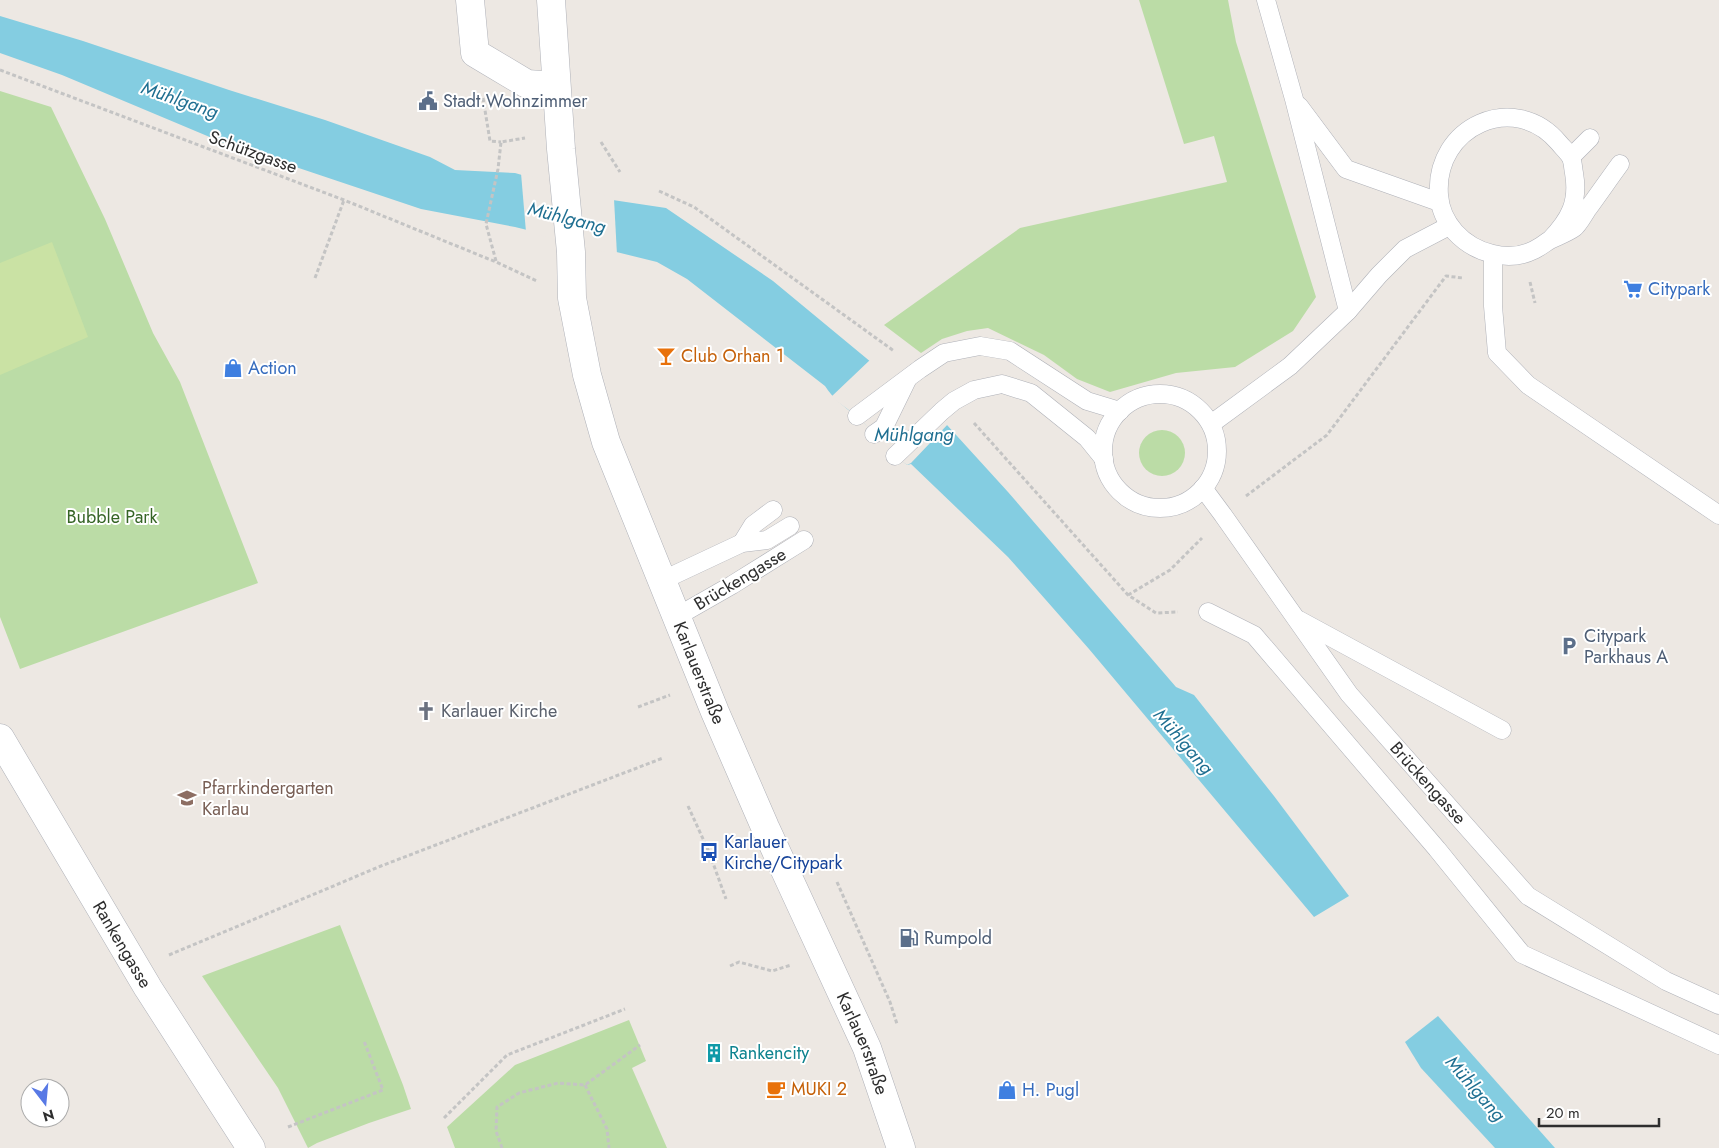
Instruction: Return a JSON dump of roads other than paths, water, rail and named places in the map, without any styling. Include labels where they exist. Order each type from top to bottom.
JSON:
[{"type":"main road","points":[[470,0],[475,53],[527,84],[556,86]]},
{"type":"main road","name":"Karlauerstraße","points":[[550,0],[572,298],[587,375],[606,442],[661,581],[765,827],[867,1048],[901,1148]]},
{"type":"main road","name":"Rankengasse","points":[[0,738],[148,988],[251,1148]]},
{"type":"lane","points":[[1266,0],[1294,99],[1348,311]]},
{"type":"lane","points":[[1294,99],[1346,169],[1439,202]]},
{"type":"lane","points":[[1550,240],[1564,225],[1573,207],[1576,187],[1571,157],[1551,133],[1533,123],[1518,118],[1501,118],[1485,121],[1466,130],[1452,144],[1442,162],[1438,182],[1439,202],[1449,226],[1461,239],[1476,249],[1493,255],[1513,255],[1533,251],[1575,228],[1620,164]]},
{"type":"lane","points":[[1571,157],[1590,138]]},
{"type":"lane","points":[[1211,424],[1290,366],[1348,311],[1379,275],[1405,249],[1449,226]]},
{"type":"lane","points":[[1493,255],[1493,306],[1497,354],[1528,385],[1719,515]]},
{"type":"lane","points":[[856,416],[944,353],[980,346],[1010,351],[1087,401],[1120,411]]},
{"type":"lane","points":[[874,434],[884,427],[909,377]]},
{"type":"lane","points":[[895,456],[954,401],[974,390],[1002,384],[1031,393],[1087,438],[1104,459],[1112,481],[1128,498],[1150,506],[1173,506],[1194,496],[1210,480],[1217,458],[1215,435],[1211,424],[1189,402],[1169,395],[1148,395],[1137,399],[1120,411],[1112,422],[1106,434],[1104,459]]},
{"type":"lane","name":"Brückengasse","points":[[1203,488],[1224,515],[1349,694],[1528,896],[1666,982],[1719,1005]]},
{"type":"lane","name":"Brückengasse","points":[[742,543],[752,525],[773,510]]},
{"type":"lane","name":"Brückengasse","points":[[661,581],[742,543],[767,540],[790,526]]},
{"type":"lane","name":"Brückengasse","points":[[676,617],[804,540]]},
{"type":"lane","name":"Brückengasse","points":[[1208,612],[1254,635],[1437,849],[1522,954],[1719,1046]]},
{"type":"lane","points":[[1296,619],[1502,730]]},
{"type":"water","name":"Mühlgang","points":[[0,16],[325,120],[430,157],[455,170],[515,173],[606,199],[666,208],[773,281],[947,425],[1008,492],[1176,687],[1194,695],[1274,796],[1349,896],[1314,917],[1089,649],[1008,557],[911,464],[907,465],[863,422],[835,399],[825,386],[687,279],[657,262],[515,227],[421,209],[224,143],[62,75],[0,53]]},
{"type":"water","name":"Mühlgang","points":[[1438,1016],[1555,1148],[1495,1148],[1421,1068],[1405,1042]]},
{"type":"place","name":"Stadt.Wohnzimmer","points":[[428,101]]},
{"type":"place","name":"Citypark","points":[[1633,289]]},
{"type":"place","name":"Club Orhan 1","points":[[666,356]]},
{"type":"place","name":"Action","points":[[233,368]]},
{"type":"place","name":"Citypark Parkhaus A","points":[[1569,646]]},
{"type":"place","name":"Karlauer Kirche","points":[[426,711]]},
{"type":"place","name":"Pfarrkindergarten Karlau","points":[[187,798]]},
{"type":"place","name":"Karlauer Kirche/Citypark","points":[[709,852]]},
{"type":"place","name":"Rumpold","points":[[909,938]]},
{"type":"place","name":"Rankencity","points":[[714,1053]]},
{"type":"place","name":"MUKI 2","points":[[776,1089]]},
{"type":"place","name":"H. Pugl","points":[[1007,1090]]},
{"type":"park label","name":"Bubble Park","points":[[112,517]]}]
